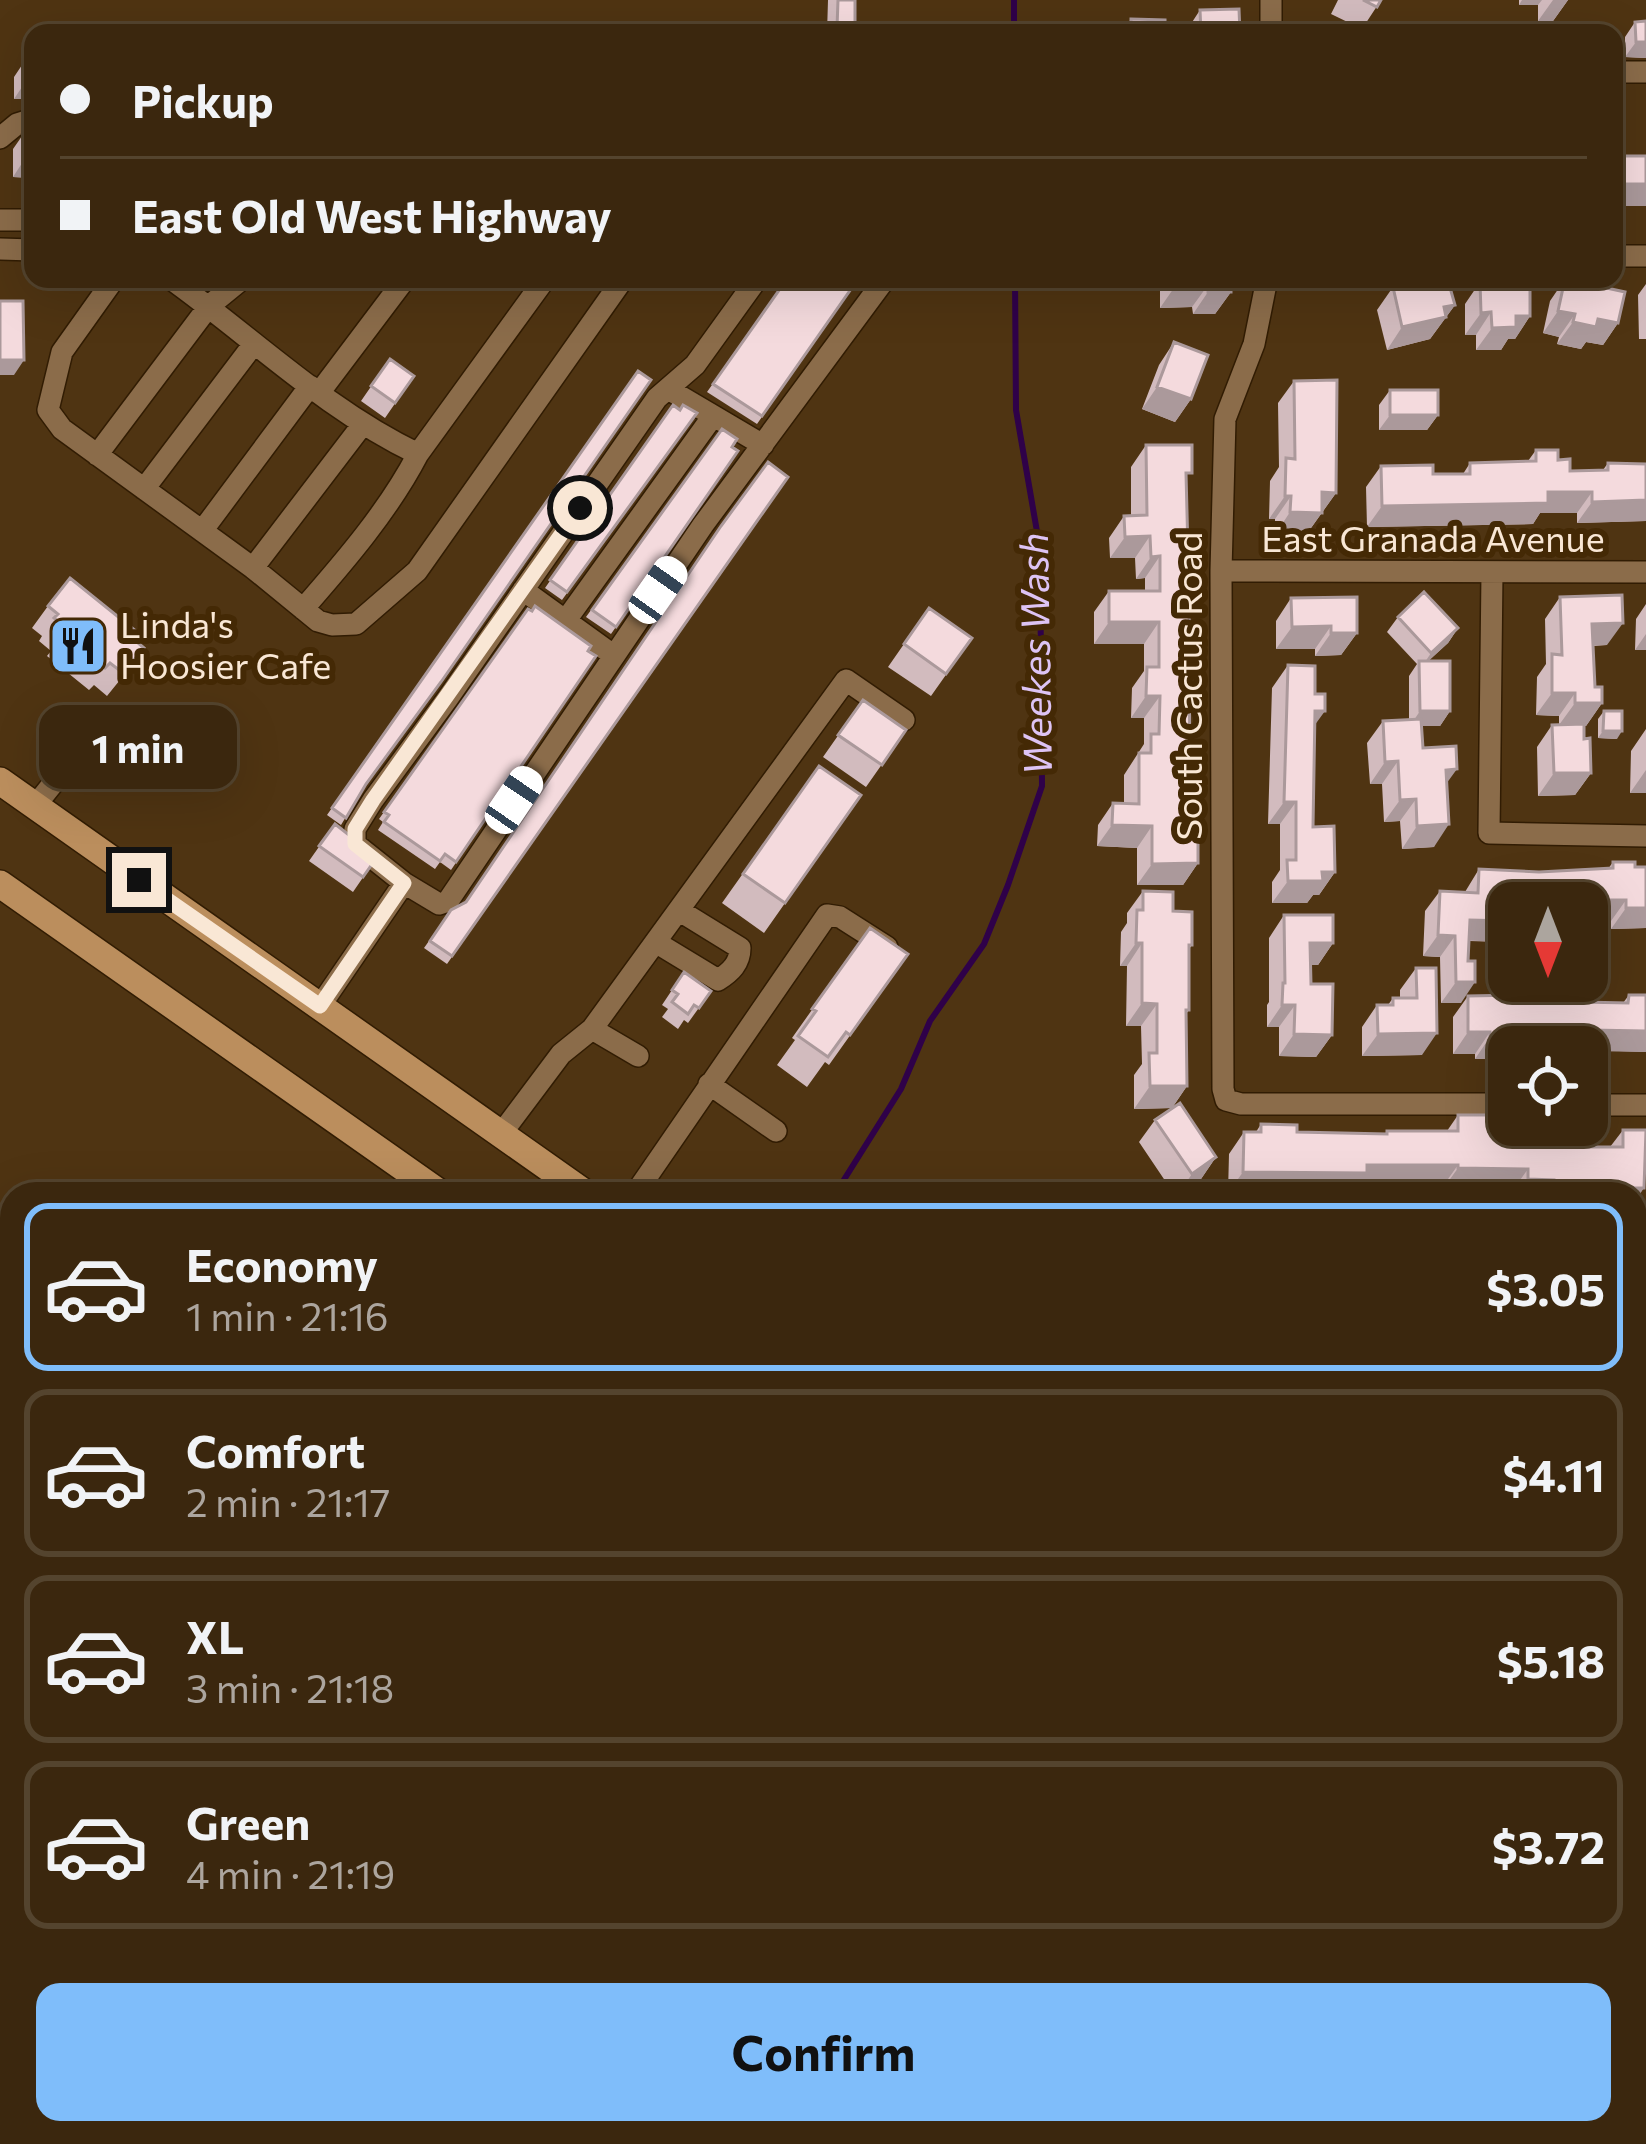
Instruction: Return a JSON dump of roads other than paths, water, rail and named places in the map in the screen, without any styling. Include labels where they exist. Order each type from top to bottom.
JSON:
[{"type":"main road","points":[[0,781],[569,1182]]},
{"type":"main road","points":[[0,884],[424,1182]]},
{"type":"street","points":[[107,288],[62,352],[48,410],[62,429],[318,621],[332,626],[356,624],[417,571],[617,288]]},
{"type":"street","points":[[184,288],[363,424],[418,454]]},
{"type":"street","points":[[97,455],[209,306],[231,288]]},
{"type":"street","points":[[202,531],[398,288]]},
{"type":"street","points":[[303,609],[405,478],[538,288]]},
{"type":"street","points":[[751,288],[695,365],[657,398],[355,829],[355,844],[439,904],[448,901],[613,655],[878,288]]},
{"type":"street","name":"South Cactus Road","points":[[1265,288],[1254,344],[1225,419],[1221,571],[1226,1100],[1241,1104],[1488,1104]]},
{"type":"street","points":[[144,489],[253,345]]},
{"type":"street","points":[[668,389],[763,445]]},
{"type":"street","points":[[566,620],[713,416]]},
{"type":"street","points":[[253,568],[363,424]]},
{"type":"street","name":"East Granada Avenue","points":[[1221,571],[1646,572]]},
{"type":"street","points":[[1492,573],[1489,833],[1646,836]]},
{"type":"street","points":[[523,590],[613,655]]},
{"type":"street","points":[[501,1134],[561,1054],[592,1029],[798,764],[846,680],[904,719]]},
{"type":"street","points":[[35,806],[103,721]]},
{"type":"street","points":[[320,1006],[404,883]]},
{"type":"street","points":[[657,943],[718,980],[730,972],[740,958],[740,948],[680,911]]},
{"type":"street","points":[[643,1182],[826,915],[840,917],[888,948]]},
{"type":"street","points":[[592,1029],[638,1056]]},
{"type":"street","points":[[709,1084],[776,1131]]},
{"type":"street","points":[[1608,1105],[1646,1105]]},
{"type":"waterway","name":"Weekes Wash","points":[[1014,0],[1014,24]]},
{"type":"waterway","name":"Weekes Wash","points":[[843,1182],[901,1089],[930,1021],[984,944],[1042,786],[1040,549],[1016,410],[1015,288]]},
{"type":"place","name":"Linda's Hoosier Cafe","points":[[78,646]]}]
